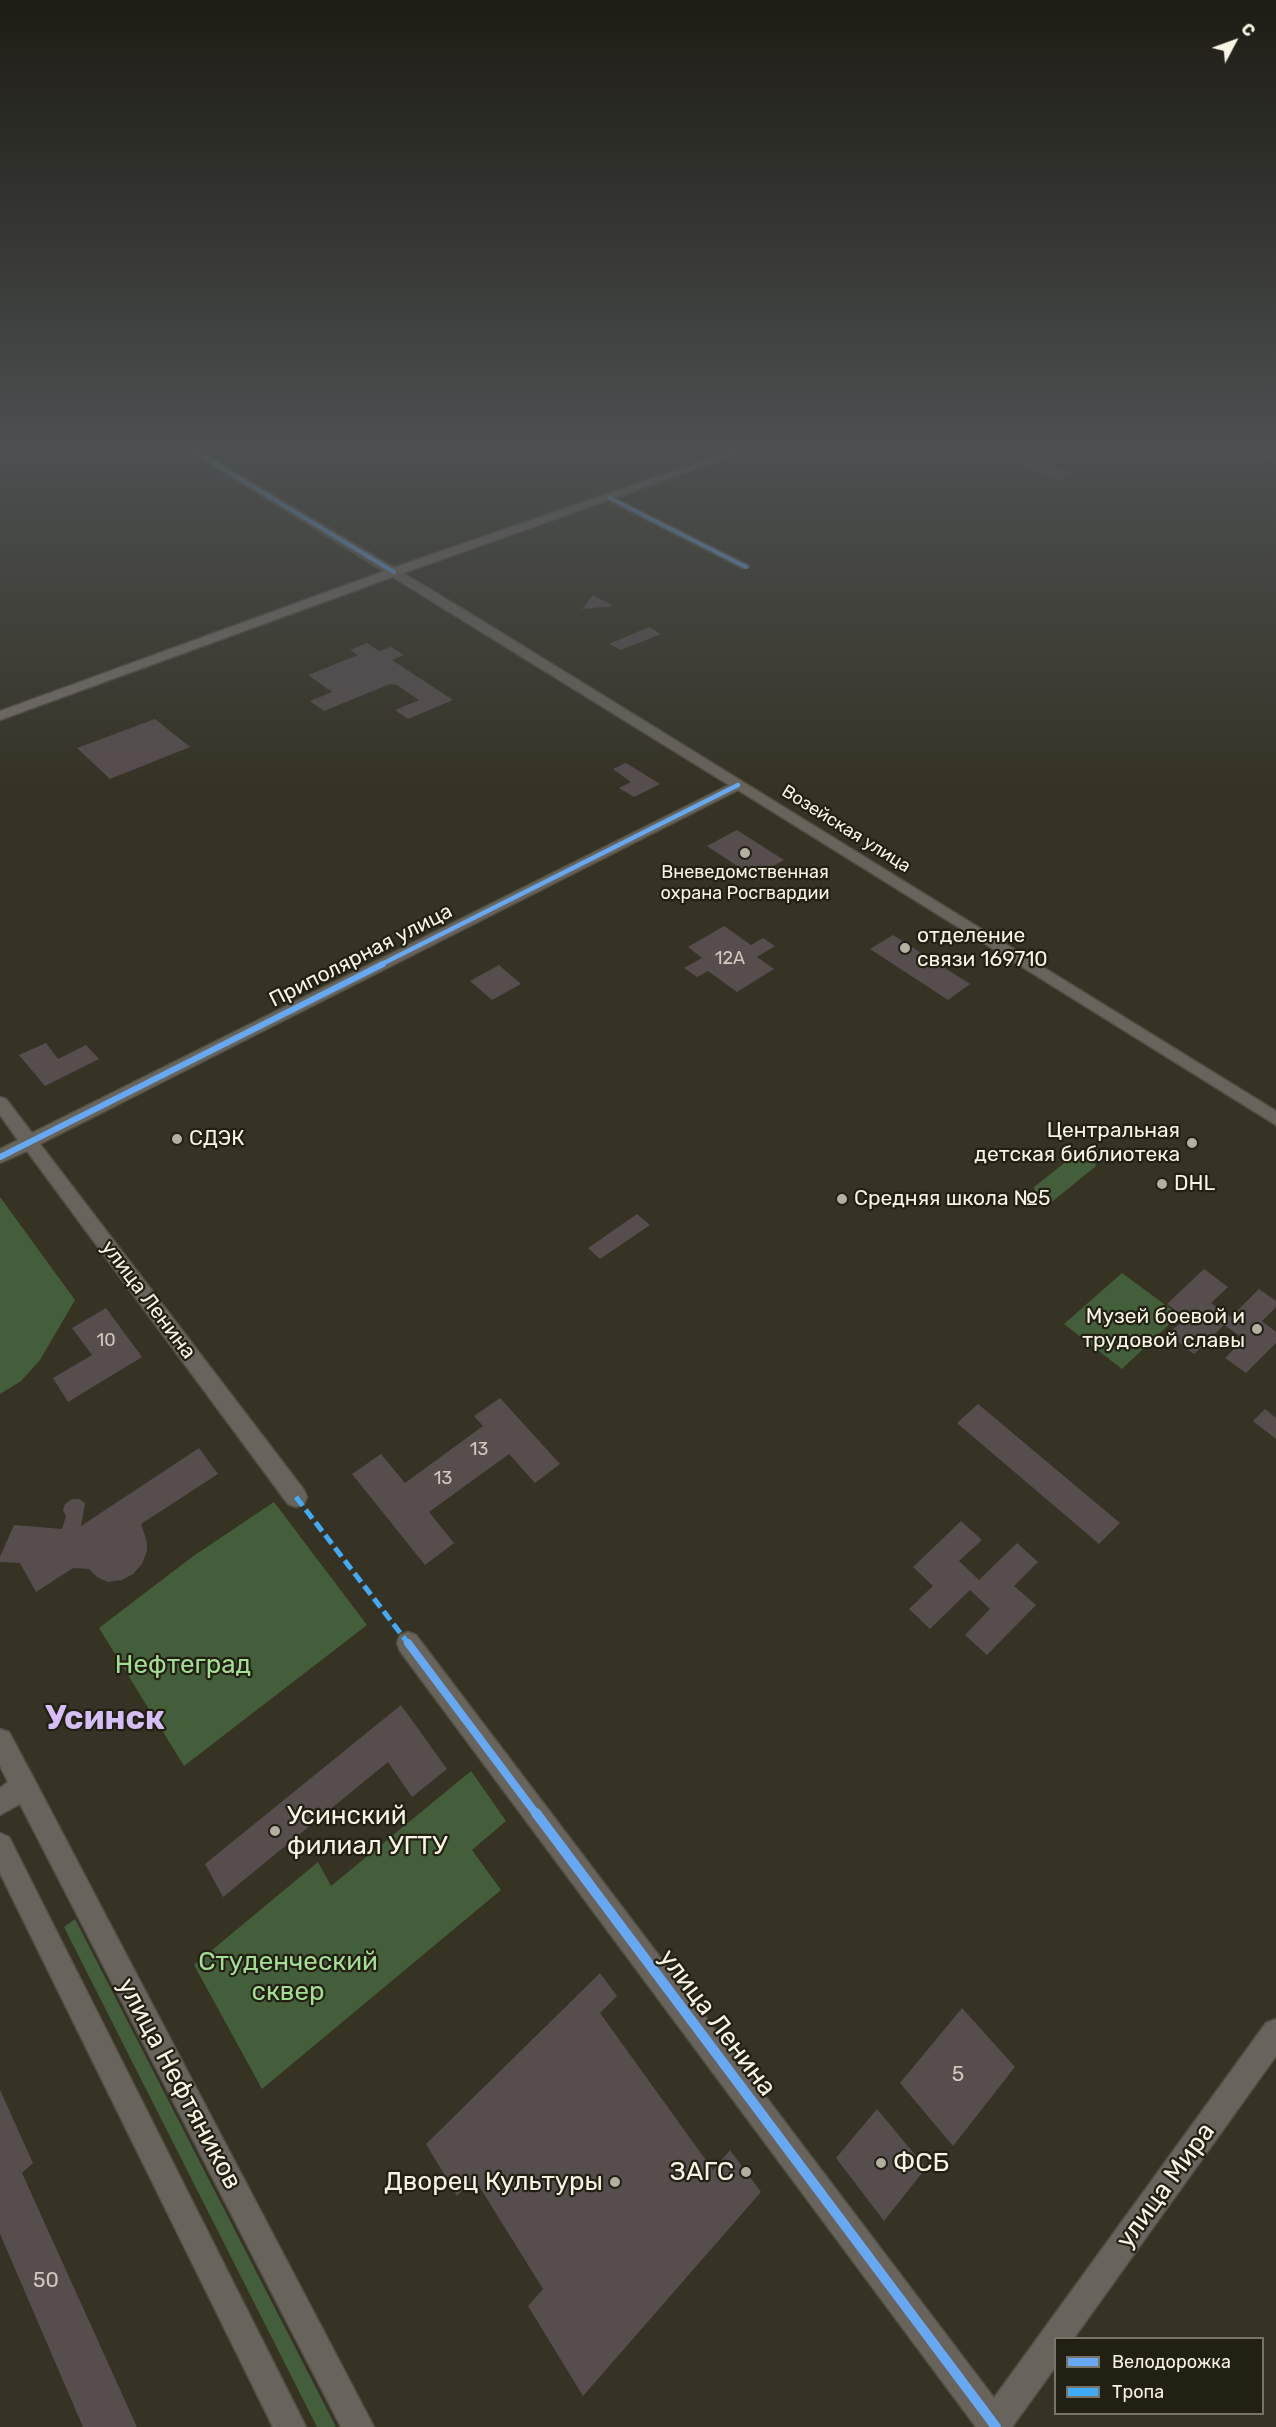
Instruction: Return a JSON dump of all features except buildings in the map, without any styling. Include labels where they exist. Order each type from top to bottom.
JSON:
[{"type":"main road","points":[[0,716],[422,562]]},
{"type":"street","name":"Возейская улица","points":[[378,562],[1276,1119]]},
{"type":"street","points":[[737,562],[746,567]]},
{"type":"street","name":"Приполярная улица","points":[[0,1157],[738,784]]},
{"type":"street","name":"улица Ленина","points":[[0,1104],[296,1497]]},
{"type":"street","name":"улица Ленина","points":[[408,1643],[994,2426]]},
{"type":"street","name":"улица Нефтяников","points":[[0,1741],[358,2427]]},
{"type":"street","points":[[0,1803],[24,1786]]},
{"type":"street","points":[[0,1846],[290,2427]]},
{"type":"street","name":"улица Мира","points":[[1057,2337],[1276,2033]]},
{"type":"street","name":"улица Мира","points":[[994,2426],[1054,2342]]},
{"type":"green space","points":[[1077,1153],[1084,1154],[1094,1161],[1096,1166],[1053,1201],[1035,1192],[1034,1187]]},
{"type":"green space","points":[[0,1197],[75,1300],[40,1360],[21,1381],[0,1394]]},
{"type":"green space","points":[[1122,1273],[1179,1315],[1122,1369],[1064,1324]]},
{"type":"green space","name":"Нефтеград","points":[[274,1502],[367,1625],[184,1766],[99,1628],[192,1557]]},
{"type":"green space","name":"Студенческий сквер","points":[[471,1771],[506,1821],[472,1850],[501,1890],[262,2089],[194,1965],[318,1862],[331,1886]]},
{"type":"green space","points":[[75,1919],[336,2427],[317,2427],[64,1927]]},
{"type":"marked path","points":[[296,1497],[408,1643]]},
{"type":"cycle path","points":[[378,562],[394,572]]},
{"type":"cycle path","points":[[737,562],[746,567]]},
{"type":"cycle path","points":[[0,1157],[738,785]]},
{"type":"cycle path","points":[[408,1643],[996,2427]]},
{"type":"place","name":"Вневедомственная охрана Росгвардии","points":[[745,853]]},
{"type":"place","name":"отделение связи 169710","points":[[905,948]]},
{"type":"place","name":"СДЭК","points":[[177,1139]]},
{"type":"place","name":"Центральная детская библиотека","points":[[1192,1143]]},
{"type":"place","name":"DHL","points":[[1162,1184]]},
{"type":"place","name":"Средняя школа №5","points":[[842,1199]]},
{"type":"place","name":"Музей боевой и трудовой славы","points":[[1257,1329]]},
{"type":"place","name":"Усинский филиал УГТУ","points":[[275,1831]]},
{"type":"place","name":"ФСБ","points":[[881,2163]]},
{"type":"place","name":"ЗАГС","points":[[746,2172]]},
{"type":"place","name":"Дворец Культуры","points":[[615,2182]]},
{"type":"district","name":"Усинск","points":[[105,1719]]}]
